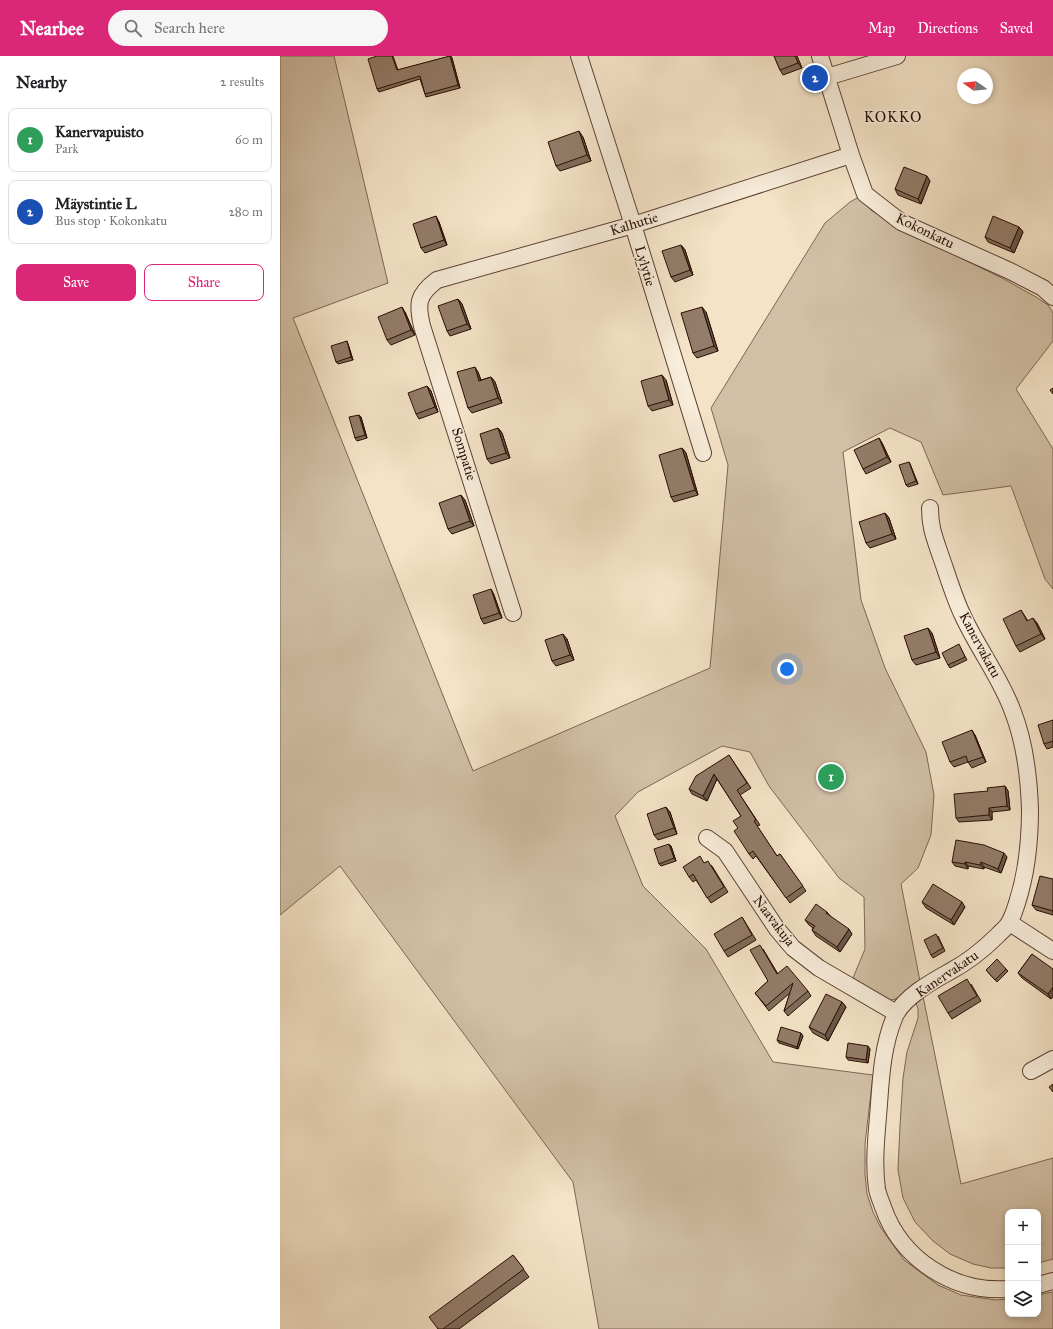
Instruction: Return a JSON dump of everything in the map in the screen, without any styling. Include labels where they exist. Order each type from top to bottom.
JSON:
[{"type":"street","name":"Lylytie","points":[[579,56],[703,453]]},
{"type":"street","name":"Kokonkatu","points":[[820,56],[864,194],[902,222],[1010,271],[1043,288],[1053,297]]},
{"type":"street","points":[[827,77],[897,56]]},
{"type":"street","name":"Kalhutie","points":[[422,296],[428,287],[437,280],[633,225],[851,155]]},
{"type":"street","name":"Sompatie","points":[[422,296],[418,309],[422,326],[513,612]]},
{"type":"street","name":"Kanervakatu","points":[[930,508],[930,525],[962,614],[999,680],[1013,713],[1026,761],[1030,805],[1029,850],[1024,881],[1010,923],[987,946],[967,962],[920,989],[896,1013],[888,1035],[884,1055],[875,1162],[878,1191],[888,1222],[904,1246],[925,1265],[943,1276],[965,1285],[997,1290],[1005,1289]]},
{"type":"street","name":"Naavakuja","points":[[707,838],[726,851],[777,929],[793,948],[819,968],[896,1013]]},
{"type":"street","points":[[1010,923],[1053,951]]},
{"type":"street","points":[[1031,1071],[1053,1059]]},
{"type":"street","points":[[1041,1283],[1053,1281]]},
{"type":"shaded area","points":[[280,56],[334,56],[388,283],[293,318],[473,771],[710,668],[728,465],[711,408],[825,223],[850,202],[859,197],[871,210],[895,226],[1002,278],[1048,305],[1053,313],[1053,341],[1016,389],[1053,449],[1053,589],[1045,579],[1011,486],[943,495],[921,442],[890,428],[843,452],[861,600],[885,668],[926,752],[934,795],[931,835],[918,868],[901,884],[920,981],[903,995],[891,1000],[853,978],[865,949],[864,897],[839,878],[769,786],[750,752],[722,746],[638,792],[615,816],[643,886],[706,949],[773,1062],[873,1075],[865,1144],[867,1194],[873,1212],[881,1228],[904,1260],[938,1285],[961,1295],[996,1300],[1005,1299],[1005,1317],[1041,1317],[1041,1294],[1053,1292],[1053,1329],[599,1329],[573,1182],[340,866],[280,915]]},
{"type":"shaded area","points":[[923,996],[961,1184],[1053,1158],[1053,1259],[1041,1262],[1041,1209],[1005,1209],[1005,1268],[991,1268],[973,1264],[950,1254],[933,1241],[915,1222],[903,1198],[898,1170],[903,1078],[907,1052],[918,1018],[916,1003]]},
{"type":"building","points":[[377,56],[392,56],[397,70],[450,56],[458,85],[425,94],[420,76],[377,89],[368,59]]},
{"type":"building","points":[[774,56],[795,56],[798,63],[780,70]]},
{"type":"building","points":[[579,131],[587,155],[556,166],[548,142]]},
{"type":"building","points":[[904,167],[927,176],[918,199],[895,189]]},
{"type":"building","points":[[436,216],[444,240],[421,248],[413,224]]},
{"type":"building","points":[[993,216],[1019,227],[1010,248],[985,237]]},
{"type":"building","points":[[681,245],[690,270],[671,277],[662,251]]},
{"type":"building","points":[[458,299],[467,324],[447,331],[438,306]]},
{"type":"building","points":[[402,307],[411,330],[387,340],[378,317]]},
{"type":"building","points":[[702,307],[714,346],[693,353],[681,313]]},
{"type":"building","points":[[347,341],[351,357],[336,362],[331,346]]},
{"type":"building","points":[[475,367],[479,381],[491,377],[498,398],[468,408],[457,372]]},
{"type":"building","points":[[662,375],[669,400],[648,406],[641,381]]},
{"type":"building","points":[[427,386],[435,407],[416,414],[408,393]]},
{"type":"building","points":[[359,415],[365,435],[355,438],[349,417]]},
{"type":"building","points":[[498,428],[506,453],[487,459],[480,434]]},
{"type":"building","points":[[879,438],[887,457],[863,469],[854,450]]},
{"type":"building","points":[[682,448],[695,490],[671,497],[659,455]]},
{"type":"building","points":[[909,462],[916,481],[906,485],[899,465]]},
{"type":"building","points":[[461,495],[470,521],[448,529],[439,503]]},
{"type":"building","points":[[885,513],[892,534],[866,543],[859,522]]},
{"type":"building","points":[[491,589],[499,613],[481,619],[473,595]]},
{"type":"building","points":[[1021,610],[1027,621],[1033,618],[1041,634],[1016,646],[1003,619]]},
{"type":"building","points":[[928,628],[936,652],[912,660],[904,636]]},
{"type":"building","points":[[563,634],[570,655],[552,661],[545,640]]},
{"type":"building","points":[[959,644],[965,657],[948,665],[942,653]]},
{"type":"building","points":[[1053,720],[1053,741],[1044,744],[1038,725]]},
{"type":"building","points":[[972,730],[983,757],[968,762],[966,756],[950,762],[942,742]]},
{"type":"building","points":[[729,755],[747,783],[737,790],[756,820],[754,821],[777,856],[780,854],[803,886],[786,898],[753,851],[749,854],[734,831],[738,828],[733,821],[741,816],[714,774],[703,796],[689,789],[696,776]]},
{"type":"building","points":[[1005,786],[1007,806],[989,808],[989,815],[956,818],[954,794],[988,791],[987,788]]},
{"type":"building","points":[[666,807],[674,828],[654,835],[647,814]]},
{"type":"building","points":[[956,840],[984,845],[1004,853],[998,869],[981,862],[980,865],[965,862],[965,864],[952,862]]},
{"type":"building","points":[[669,844],[674,858],[659,864],[654,849]]},
{"type":"building","points":[[700,856],[704,863],[708,861],[724,887],[707,898],[693,874],[689,877],[683,867]]},
{"type":"building","points":[[1040,876],[1053,879],[1053,911],[1032,905]]},
{"type":"building","points":[[933,884],[962,902],[951,920],[922,902]]},
{"type":"building","points":[[816,904],[849,929],[837,947],[812,930],[815,926],[805,920]]},
{"type":"building","points":[[742,917],[752,935],[724,951],[714,934]]},
{"type":"building","points":[[936,934],[943,948],[931,955],[924,940]]},
{"type":"building","points":[[760,945],[777,974],[787,966],[808,991],[784,1011],[793,983],[766,1006],[755,993],[768,981],[750,950]]},
{"type":"building","points":[[1032,954],[1053,969],[1053,987],[1048,994],[1018,973]]},
{"type":"building","points":[[997,959],[1006,969],[995,980],[986,970]]},
{"type":"building","points":[[967,979],[977,996],[948,1013],[938,996]]},
{"type":"building","points":[[826,994],[842,1002],[825,1035],[809,1027]]},
{"type":"building","points":[[781,1027],[801,1033],[797,1047],[777,1040]]},
{"type":"building","points":[[848,1043],[868,1046],[866,1060],[846,1057]]},
{"type":"building","points":[[1053,1084],[1053,1092],[1049,1087]]},
{"type":"building","points":[[513,1255],[524,1269],[443,1329],[438,1329],[429,1317]]},
{"type":"place","name":"Mäystintie L","points":[[815,78]]},
{"type":"place","name":"Kanervapuisto","points":[[831,777]]},
{"type":"district","name":"KOKKO","points":[[893,117]]}]
